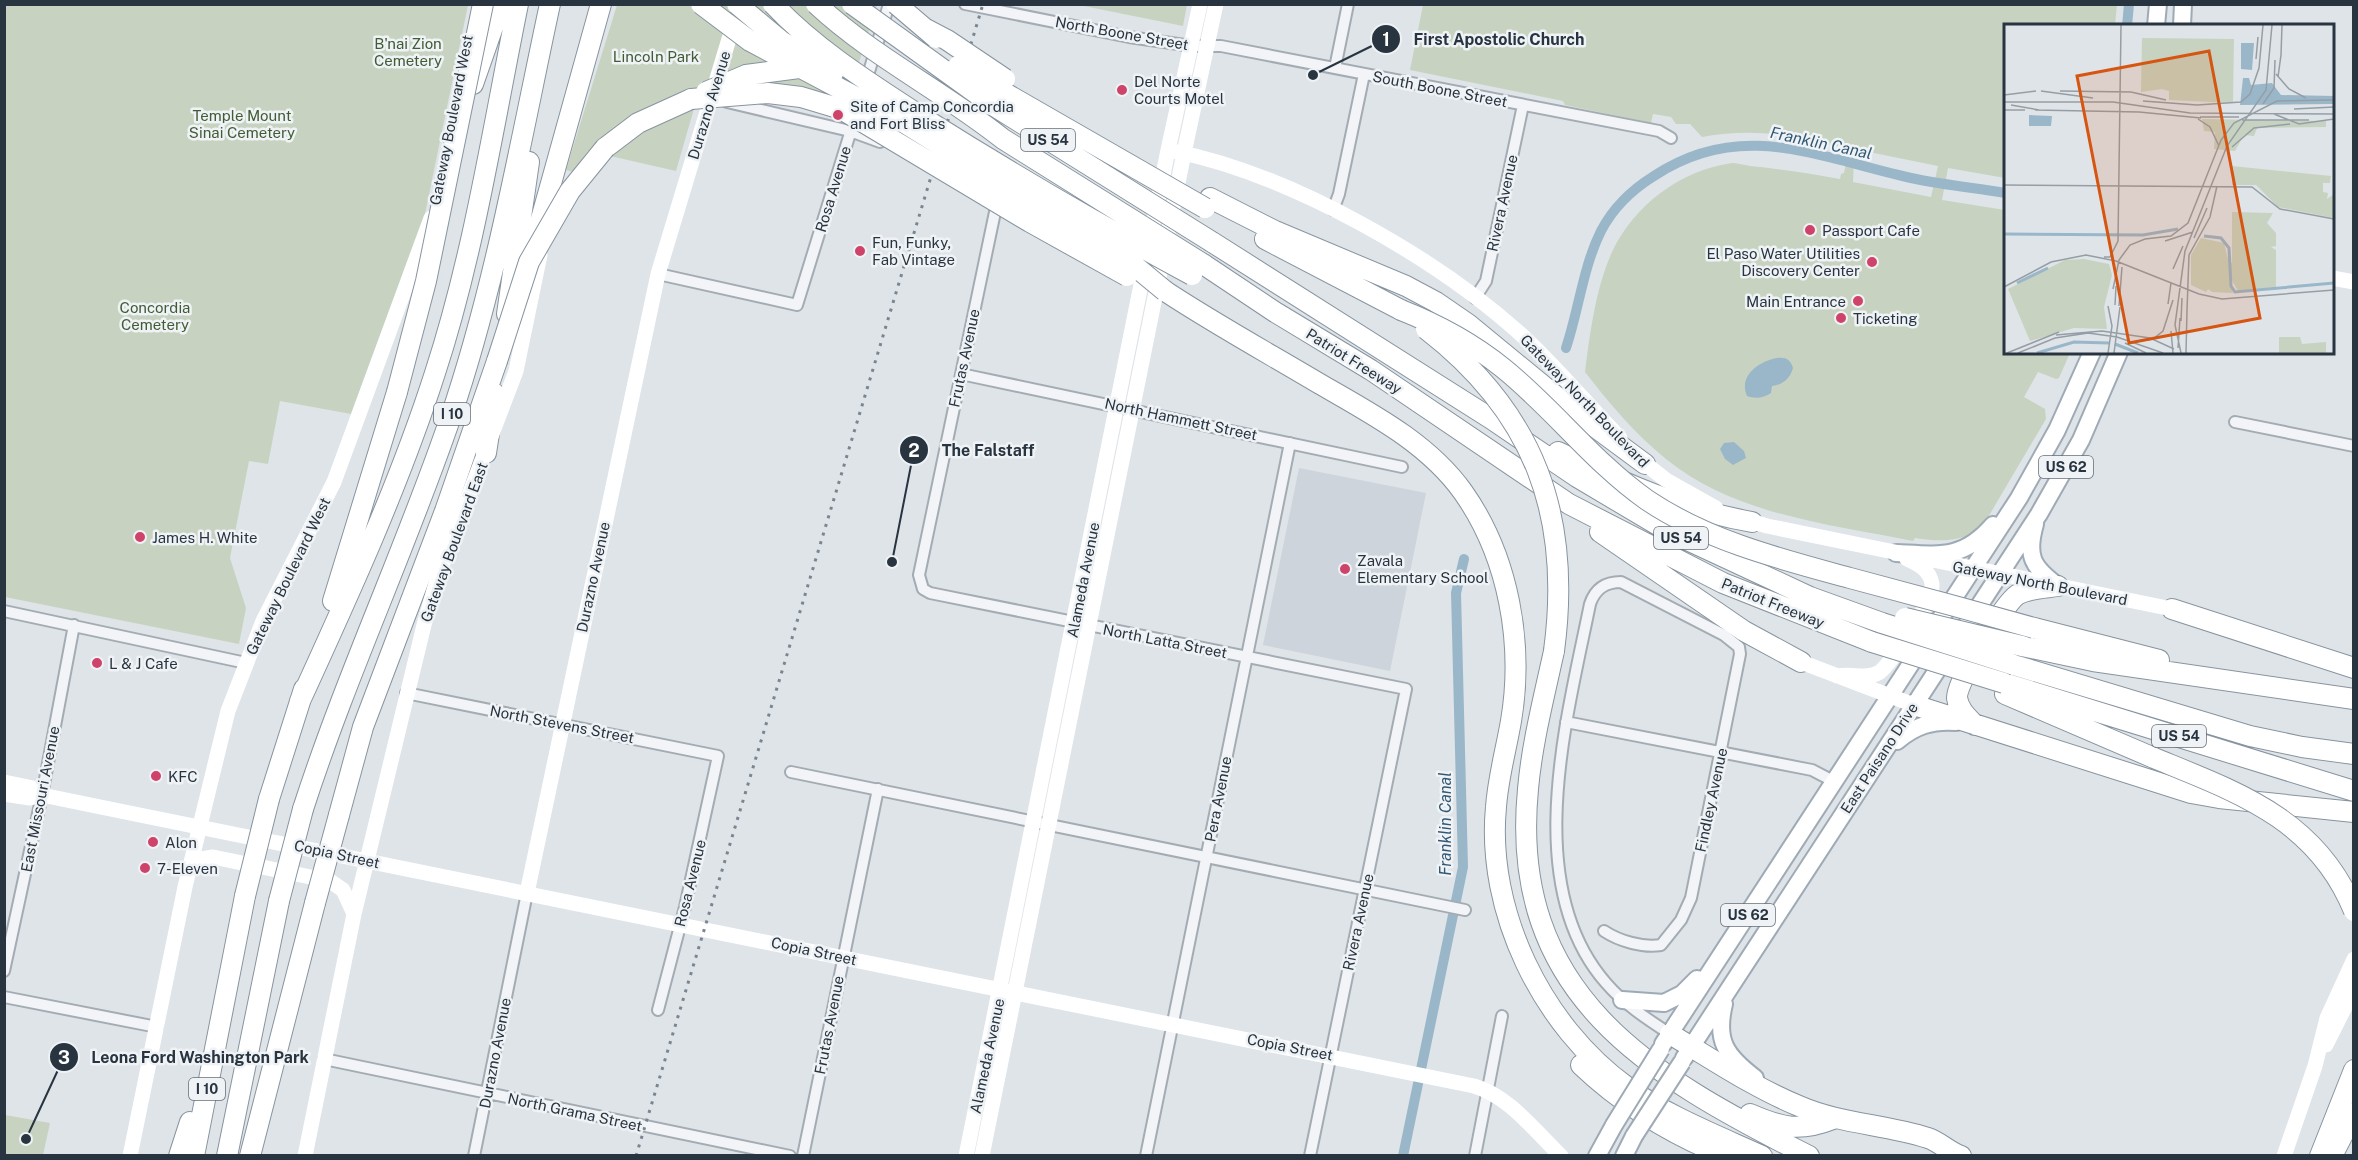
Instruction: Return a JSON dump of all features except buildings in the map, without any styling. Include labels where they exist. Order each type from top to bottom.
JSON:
[{"type":"highway","points":[[300,701],[357,528],[397,392],[447,187],[483,4]]},
{"type":"highway","points":[[442,171],[501,4]]},
{"type":"highway","name":"I 10","points":[[194,1155],[245,896],[269,799],[300,701],[378,521],[436,372],[476,214],[518,4]]},
{"type":"highway","name":"I 10","points":[[227,1155],[279,901],[303,809],[342,696],[434,463],[462,380],[496,260],[550,4]]},
{"type":"highway","points":[[486,453],[529,162],[556,4]]},
{"type":"highway","points":[[250,1155],[315,903],[374,697],[445,511],[529,262],[601,4]]},
{"type":"highway","points":[[700,4],[750,41],[903,122],[1136,267],[1193,310],[1370,412],[1418,445],[1462,492],[1478,516],[1500,571],[1514,626],[1515,689],[1495,810],[1496,855],[1511,925],[1534,977],[1554,1012],[1593,1058],[1646,1100],[1762,1155]]},
{"type":"highway","points":[[739,4],[781,41],[877,101],[903,122]]},
{"type":"highway","points":[[773,4],[786,19],[841,62],[905,105],[1098,225],[1198,269]]},
{"type":"highway","name":"US 54","points":[[816,4],[868,45],[977,118],[1003,139],[1198,269]]},
{"type":"highway","name":"Patriot Freeway","points":[[852,4],[991,104],[1490,418],[1577,477],[1668,531],[1791,588],[1886,619]]},
{"type":"highway","points":[[896,4],[1004,92]]},
{"type":"highway","points":[[926,29],[1208,203],[1406,286],[1436,302],[1468,324],[1580,416],[1645,464]]},
{"type":"highway","points":[[888,30],[919,42],[1004,92],[1401,310],[1436,323],[1473,345],[1505,369],[1613,474],[1648,500],[1690,524],[1768,556],[2254,685]]},
{"type":"highway","points":[[529,262],[570,190],[605,148],[638,123],[746,75],[808,68],[877,80],[906,91],[1003,139]]},
{"type":"highway","points":[[691,99],[768,93],[801,97],[841,109],[1030,222],[1131,278],[1165,291]]},
{"type":"highway","name":"Patriot Freeway","points":[[1198,269],[1371,370],[1569,504],[1723,583],[1872,642],[2001,687]]},
{"type":"highway","points":[[1401,310],[1466,362],[1495,396],[1530,452],[1549,504],[1559,563],[1560,593],[1554,651],[1528,789],[1526,834],[1529,870],[1535,900],[1554,954],[1570,983],[1590,1009],[1622,1041],[1658,1071],[1809,1155]]},
{"type":"highway","points":[[1490,418],[1623,483],[1693,509],[1752,522]]},
{"type":"highway","points":[[1569,504],[1597,530],[1744,631],[1801,662]]},
{"type":"highway","points":[[1975,724],[1965,716],[1957,697],[1959,685],[1968,667],[2017,595],[2031,590],[2058,586]]},
{"type":"highway","points":[[2172,609],[2354,668]]},
{"type":"highway","points":[[1886,619],[2093,661],[2354,699]]},
{"type":"highway","points":[[1886,619],[2014,665],[2250,736],[2302,747],[2354,754]]},
{"type":"highway","points":[[2001,687],[2249,799],[2285,821],[2315,849],[2340,884],[2354,910]]},
{"type":"highway","name":"US 54","points":[[2001,687],[2354,791]]},
{"type":"highway","points":[[1914,705],[2191,793],[2354,812]]},
{"type":"highway","points":[[1501,883],[1498,904],[1499,927],[1506,948],[1527,991],[1555,1035],[1600,1083],[1633,1108],[1670,1130],[1725,1155]]},
{"type":"highway","points":[[179,1155],[220,1022]]},
{"type":"highway","points":[[1665,1041],[1767,1092],[1833,1119],[1928,1138],[1961,1155]]},
{"type":"highway","points":[[2320,1155],[2354,1070]]},
{"type":"highway","points":[[1697,1094],[1778,1124],[1798,1128],[1812,1127],[1833,1119]]},
{"type":"highway","points":[[2332,1155],[2354,1113]]},
{"type":"main road","name":"Gateway Boulevard East","points":[[305,1155],[354,914],[406,693],[432,595],[516,371],[541,250],[607,4]]},
{"type":"main road","name":"Durazno Avenue","points":[[527,893],[658,274],[739,4]]},
{"type":"main road","name":"Alameda Avenue","points":[[982,1155],[1008,991],[1176,152],[1200,4]]},
{"type":"main road","name":"Alameda Avenue","points":[[1176,152],[1208,45],[1216,4]]},
{"type":"main road","points":[[2156,24],[2158,4]]},
{"type":"main road","points":[[2182,24],[2183,4]]},
{"type":"main road","name":"Gateway North Boulevard","points":[[1176,152],[1250,174],[1333,210],[1387,238],[1476,298],[1552,363],[1645,464],[1711,506],[1752,522],[2172,609]]},
{"type":"main road","name":"Gateway Boulevard West","points":[[130,1155],[189,872],[222,730],[263,621],[334,482],[430,222],[442,171]]},
{"type":"main road","points":[[2334,278],[2354,282]]},
{"type":"main road","name":"East Paisano Drive","points":[[1598,1155],[1665,1041],[2019,498],[2071,401],[2091,354]]},
{"type":"main road","name":"East Paisano Drive","points":[[1624,1155],[1791,892],[1887,749],[1998,573],[2039,514],[2094,412],[2118,354]]},
{"type":"main road","points":[[2071,401],[2094,412]]},
{"type":"main road","points":[[1896,553],[1935,555],[1964,550],[1984,536],[2019,498]]},
{"type":"main road","points":[[2039,514],[2031,538],[2033,562],[2058,586]]},
{"type":"main road","points":[[1837,676],[1852,673],[1870,677],[1880,672],[1926,605],[1932,591],[1930,575],[1922,566],[1896,553]]},
{"type":"main road","points":[[1801,662],[1914,705]]},
{"type":"main road","points":[[1887,749],[1910,731],[1931,722],[1975,724]]},
{"type":"main road","name":"Copia Street","points":[[4,782],[33,788],[42,795]]},
{"type":"main road","name":"Copia Street","points":[[4,794],[30,798],[42,795],[1487,1089],[1503,1100],[1561,1155]]},
{"type":"main road","points":[[1791,892],[1786,873],[1797,840]]},
{"type":"main road","points":[[189,872],[201,859],[213,857],[330,881],[344,890],[354,914]]},
{"type":"main road","points":[[2284,1155],[2315,1066],[2327,1018],[2354,959]]},
{"type":"main road","points":[[1622,1000],[1652,1003],[1671,1000],[1682,994],[1692,982],[1711,971]]},
{"type":"main road","points":[[2315,1066],[2354,989]]},
{"type":"main road","name":"Alameda Avenue","points":[[966,1155],[1008,991]]},
{"type":"main road","points":[[1726,994],[1720,1030],[1726,1051],[1782,1098]]},
{"type":"street","name":"Gateway Boulevard West","points":[[442,171],[474,4]]},
{"type":"street","name":"Rosa Avenue","points":[[658,274],[797,305],[889,4]]},
{"type":"street","name":"North Boone Street","points":[[965,4],[1129,37],[1192,46],[1208,45]]},
{"type":"street","points":[[1335,68],[1348,4]]},
{"type":"street","name":"South Boone Street","points":[[1208,45],[1659,131],[1671,138]]},
{"type":"street","points":[[1333,210],[1339,194],[1364,74]]},
{"type":"street","points":[[711,98],[850,131],[880,142]]},
{"type":"street","name":"Rivera Avenue","points":[[1476,298],[1486,281],[1523,105]]},
{"type":"street","name":"Frutas Avenue","points":[[919,575],[995,212]]},
{"type":"street","name":"North Hammett Street","points":[[961,374],[1401,467]]},
{"type":"street","points":[[2235,422],[2354,446]]},
{"type":"street","name":"Pera Avenue","points":[[1146,1155],[1290,443]]},
{"type":"street","name":"North Latta Street","points":[[919,575],[923,588],[930,593],[1406,689]]},
{"type":"street","name":"Findley Avenue","points":[[1566,722],[1590,604],[1598,588],[1614,582],[1626,583],[1724,635],[1739,647],[1740,654],[1691,898],[1681,920],[1661,945],[1647,946],[1614,938],[1604,931]]},
{"type":"street","points":[[4,611],[246,663]]},
{"type":"street","name":"East Missouri Avenue","points":[[4,971],[42,795],[74,625]]},
{"type":"street","name":"Rivera Avenue","points":[[1310,1155],[1406,689]]},
{"type":"street","name":"North Stevens Street","points":[[406,693],[718,756]]},
{"type":"street","points":[[1665,1041],[1622,1000],[1590,961],[1575,933],[1565,903],[1560,868],[1558,796],[1566,722],[1812,770],[1835,782]]},
{"type":"street","name":"Rosa Avenue","points":[[658,1010],[681,924],[718,756]]},
{"type":"street","points":[[791,772],[1465,910]]},
{"type":"street","name":"Frutas Avenue","points":[[803,1155],[878,789]]},
{"type":"street","name":"Durazno Avenue","points":[[474,1155],[527,893]]},
{"type":"street","points":[[4,997],[157,1027]]},
{"type":"street","points":[[1475,1155],[1502,1016]]},
{"type":"street","name":"North Grama Street","points":[[324,1059],[790,1155]]},
{"type":"shaded area","name":"Zavala Elementary School","points":[[1299,468],[1426,493],[1390,671],[1263,645]]},
{"type":"green space","points":[[1187,4],[1183,26],[1079,5]]},
{"type":"green space","name":"Concordia Cemetery","points":[[4,5],[468,5],[425,214],[351,414],[280,401],[268,464],[249,461],[230,558],[246,608],[239,644],[5,597]]},
{"type":"green space","name":"Lincoln Park","points":[[617,5],[877,5],[843,113],[702,81],[676,171],[588,151],[573,172],[566,170]]},
{"type":"green space","points":[[1423,5],[2117,5],[2115,24],[2004,24],[2004,178],[1948,168],[1942,200],[2004,210],[2004,354],[2070,354],[2059,378],[2038,372],[2024,397],[2045,409],[2046,419],[1984,524],[1968,535],[1952,540],[1915,538],[1913,541],[1783,515],[1722,493],[1693,478],[1666,459],[1623,418],[1585,372],[1594,310],[1606,266],[1621,235],[1633,219],[1661,192],[1695,173],[1713,167],[1732,163],[1840,179],[1841,174],[1844,173],[1848,153],[1846,148],[1774,134],[1740,133],[1702,137],[1690,124],[1676,124],[1671,117],[1653,114],[1651,123],[1565,105],[1563,101],[1410,70]],"holes":[[[1859,150],[1938,166],[1931,197],[1853,182],[1854,162]]]},
{"type":"green space","points":[[5,1115],[50,1123],[43,1155],[5,1155]]},
{"type":"water","points":[[1777,358],[1791,363],[1793,368],[1788,378],[1772,386],[1771,393],[1765,396],[1756,398],[1747,396],[1746,382],[1752,370],[1764,362]]},
{"type":"water","points":[[1734,442],[1744,451],[1746,458],[1733,465],[1725,459],[1720,449],[1724,443]]},
{"type":"waterway","name":"Franklin Canal","points":[[2127,24],[2129,4]]},
{"type":"waterway","name":"Franklin Canal","points":[[1566,348],[1585,274],[1606,223],[1624,200],[1639,187],[1687,158],[1719,149],[1751,146],[1783,148],[1916,179],[2004,193]]},
{"type":"waterway","name":"Franklin Canal","points":[[1403,1156],[1463,867],[1456,593],[1464,559]]},
{"type":"railway","points":[[636,1156],[983,4]]},
{"type":"place","name":"First Apostolic Church","points":[[1313,75]]},
{"type":"place","name":"Del Norte Courts Motel","points":[[1122,90]]},
{"type":"place","name":"Site of Camp Concordia and Fort Bliss","points":[[838,115]]},
{"type":"place","name":"Passport Cafe","points":[[1810,230]]},
{"type":"place","name":"Fun, Funky, Fab Vintage","points":[[860,251]]},
{"type":"place","name":"El Paso Water Utilities Discovery Center","points":[[1872,262]]},
{"type":"place","name":"Main Entrance","points":[[1858,301]]},
{"type":"place","name":"Ticketing","points":[[1841,318]]},
{"type":"place","name":"James H. White","points":[[140,537]]},
{"type":"place","name":"The Falstaff","points":[[892,562]]},
{"type":"place","name":"Zavala Elementary School","points":[[1345,569]]},
{"type":"place","name":"L & J Cafe","points":[[97,663]]},
{"type":"place","name":"KFC","points":[[156,776]]},
{"type":"place","name":"Alon","points":[[153,842]]},
{"type":"place","name":"7-Eleven","points":[[145,868]]},
{"type":"place","name":"Leona Ford Washington Park","points":[[26,1139]]},
{"type":"park label","name":"B'nai Zion Cemetery","points":[[408,52]]},
{"type":"park label","name":"Temple Mount Sinai Cemetery","points":[[242,124]]}]
